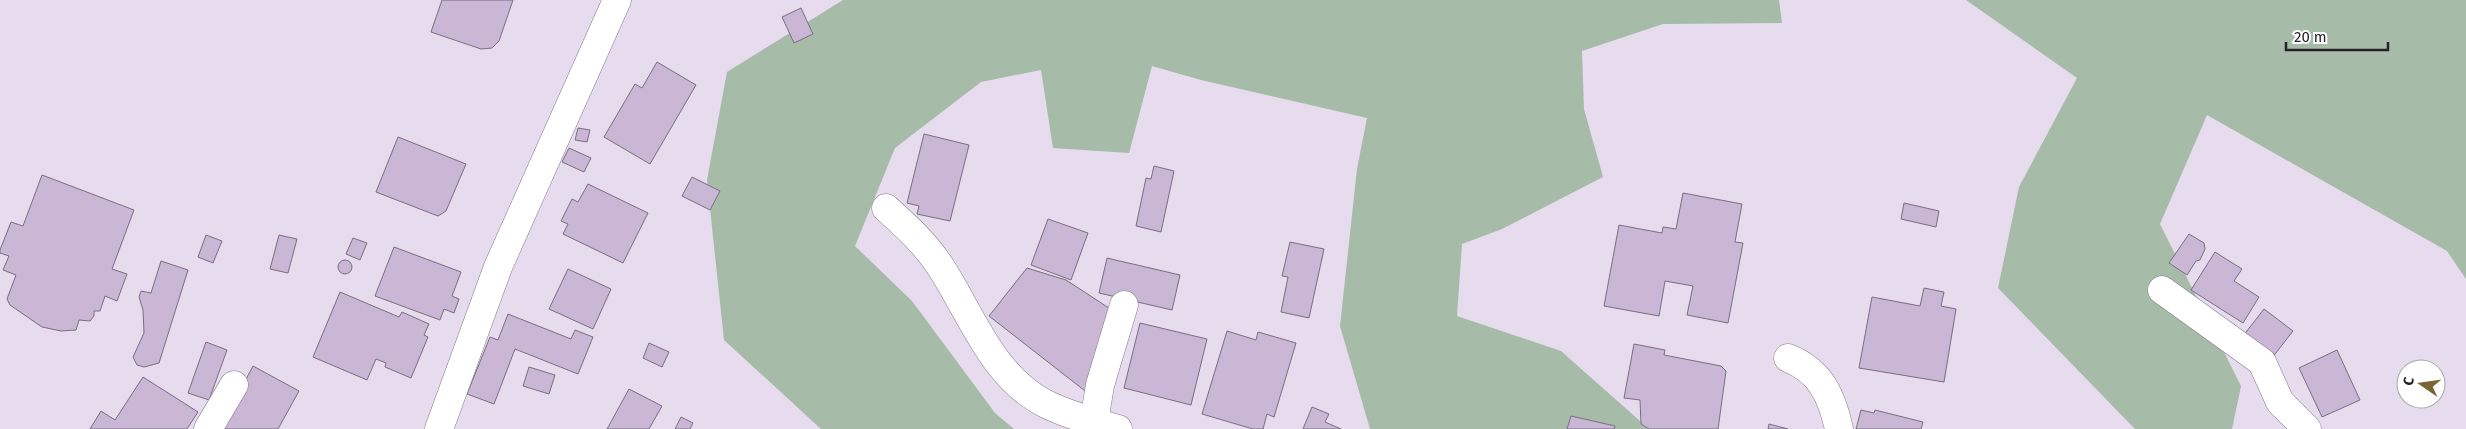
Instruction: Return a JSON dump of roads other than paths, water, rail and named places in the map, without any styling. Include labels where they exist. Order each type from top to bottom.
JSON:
[{"type":"street","points":[[439,429],[498,267],[617,0]]},
{"type":"street","points":[[886,208],[915,234],[940,267],[970,320],[1001,366],[1026,390],[1046,404],[1106,425],[1100,385],[1124,305]]},
{"type":"street","points":[[2162,290],[2262,362],[2280,402],[2307,429]]},
{"type":"street","points":[[1788,358],[1804,364],[1820,381],[1834,408],[1839,429]]},
{"type":"street","points":[[208,429],[234,386]]}]
